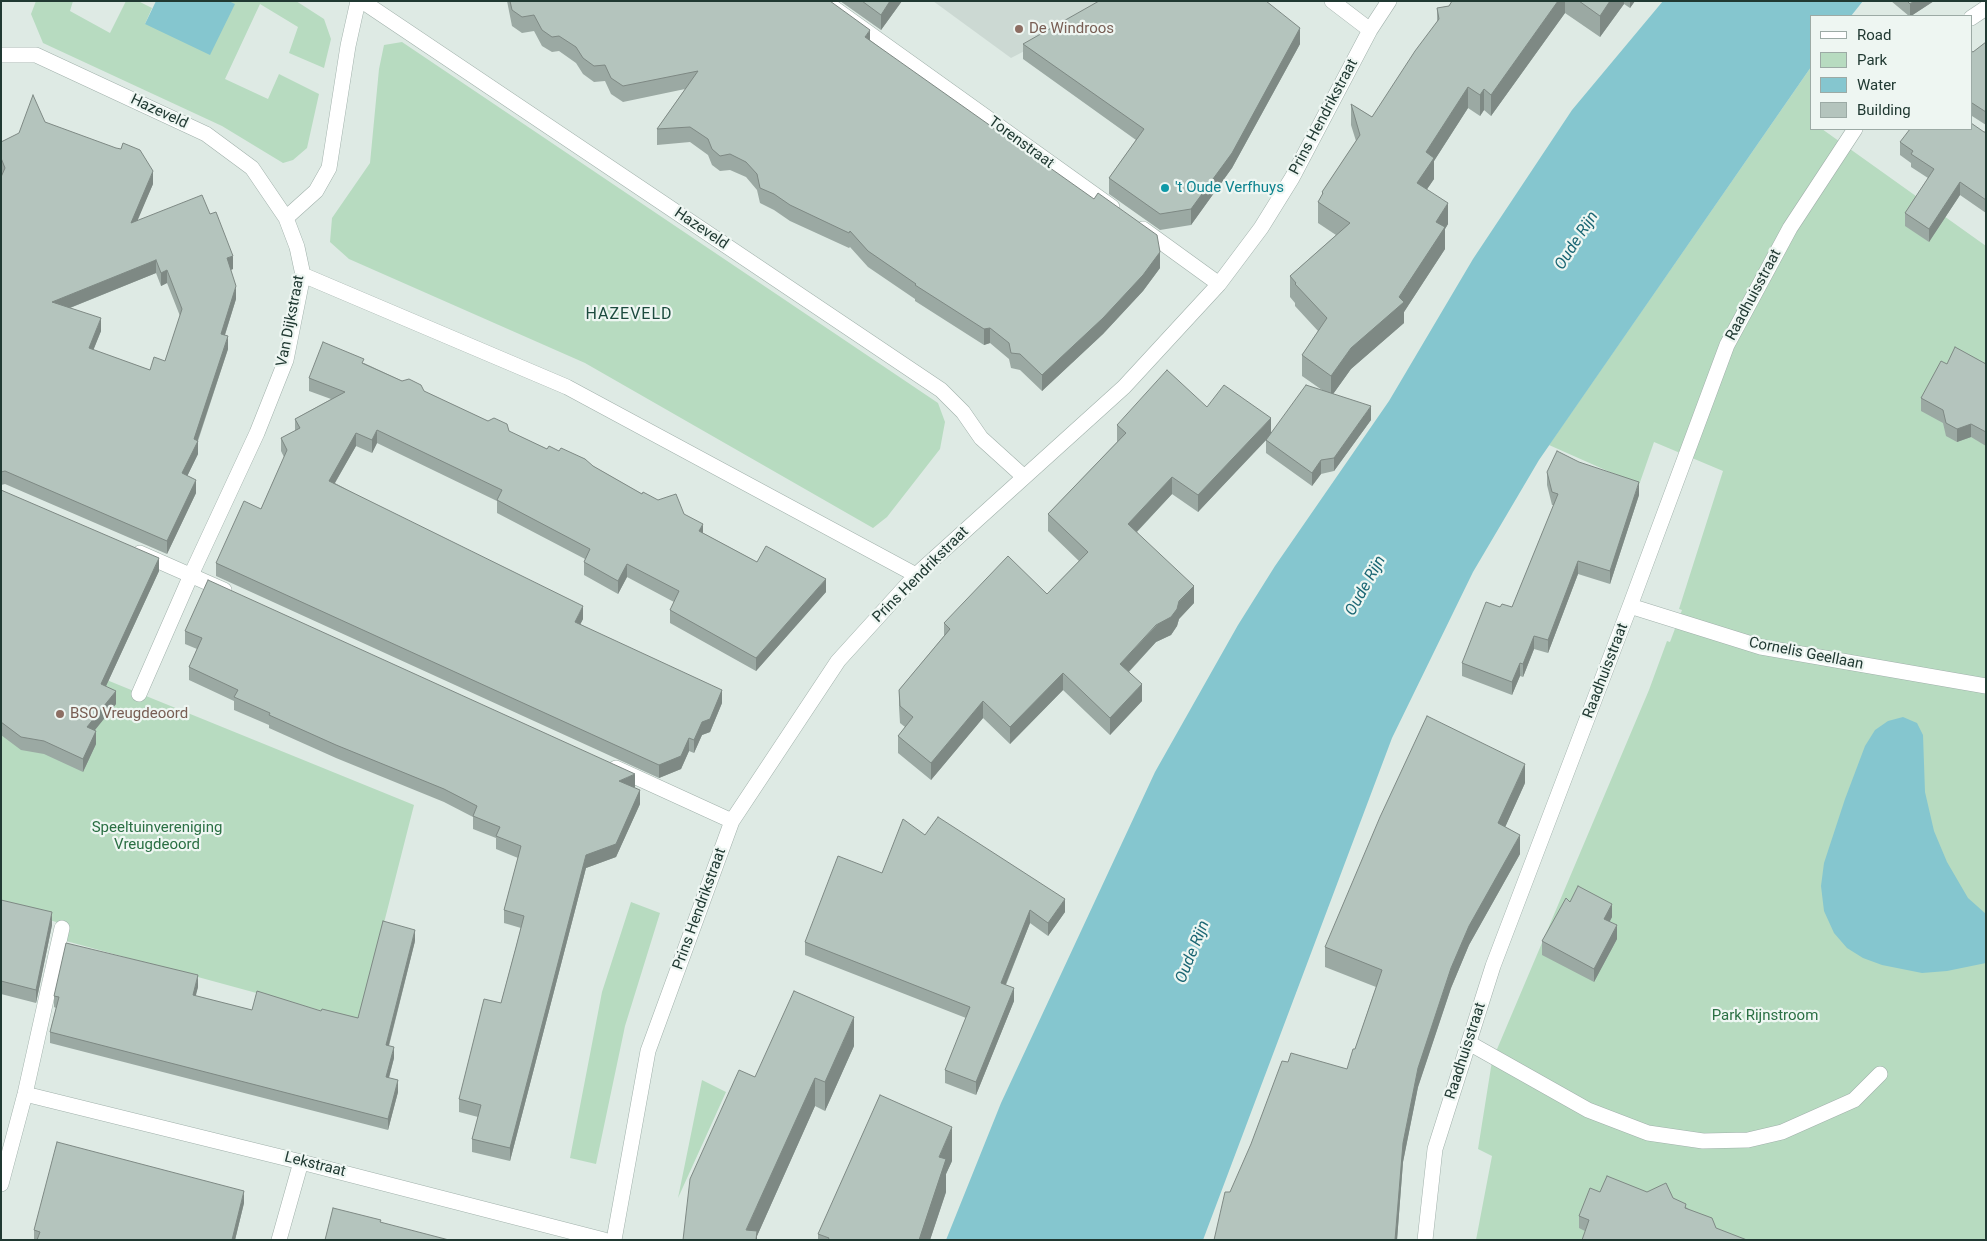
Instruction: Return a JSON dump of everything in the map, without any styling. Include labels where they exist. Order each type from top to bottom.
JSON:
[{"type":"street","points":[[286,218],[316,191],[329,168],[348,46],[358,1]]},
{"type":"street","name":"Hazeveld","points":[[362,1],[941,390],[963,412],[981,438],[1023,476]]},
{"type":"street","name":"Torenstraat","points":[[824,1],[1219,284]]},
{"type":"street","points":[[1332,1],[1370,30]]},
{"type":"street","name":"Prins Hendrikstraat","points":[[614,1240],[648,1051],[732,821],[838,661],[916,575],[1023,476],[1124,387],[1219,284],[1261,228],[1292,178],[1370,30],[1389,1]]},
{"type":"street","points":[[1972,17],[1986,8]]},
{"type":"street","name":"Hazeveld","points":[[1,55],[36,55],[206,134],[252,168],[286,218]]},
{"type":"street","name":"Raadhuisstraat","points":[[1425,1240],[1434,1149],[1493,966],[1727,345],[1790,228],[1853,130]]},
{"type":"street","name":"Van Dijkstraat","points":[[139,694],[191,575],[257,433],[286,360],[303,275],[297,247],[286,218]]},
{"type":"street","points":[[303,275],[566,387],[916,575]]},
{"type":"street","points":[[128,548],[236,595]]},
{"type":"street","name":"Cornelis Geellaan","points":[[1630,606],[1762,647],[1986,686]]},
{"type":"street","points":[[603,762],[732,821]]},
{"type":"street","points":[[1,1184],[25,1094],[62,928]]},
{"type":"street","points":[[1469,1043],[1588,1110],[1648,1133],[1703,1141],[1748,1140],[1782,1132],[1854,1100],[1880,1074]]},
{"type":"street","name":"Lekstraat","points":[[25,1094],[301,1162],[604,1240]]},
{"type":"street","points":[[279,1240],[301,1162]]},
{"type":"shaded area","name":"De Windroos","points":[[933,1],[1121,1],[1011,58]]},
{"type":"green space","points":[[36,1],[73,1],[70,11],[110,33],[126,1],[138,1],[152,8],[145,24],[234,4],[229,1],[296,1],[324,19],[331,39],[324,68],[289,53],[298,27],[260,4],[225,79],[268,99],[279,74],[319,94],[307,148],[293,160],[283,163],[222,126],[43,43],[31,14]]},
{"type":"green space","points":[[402,42],[938,403],[945,422],[940,449],[887,517],[873,528],[585,363],[349,259],[330,242],[332,218],[370,163],[379,69],[384,45]]},
{"type":"green space","name":"Park Rijnstroom","points":[[1810,68],[1810,130],[1823,130],[1986,246],[1986,1240],[1476,1240],[1492,1156],[1478,1149],[1492,1061],[1649,690],[1667,641],[1670,642],[1682,610],[1679,609],[1723,471],[1654,442],[1639,485],[1549,445]]},
{"type":"green space","name":"Speeltuinvereniging Vreugdeoord","points":[[1,637],[414,805],[359,1021],[66,941],[70,926],[1,906]]},
{"type":"green space","points":[[631,902],[660,913],[625,1026],[596,1164],[570,1158],[602,992]]},
{"type":"green space","points":[[702,1080],[726,1092],[678,1198]]},
{"type":"water","points":[[156,1],[229,1],[235,4],[210,55],[145,24]]},
{"type":"water","name":"Oude Rijn","points":[[1663,1],[1863,1],[1852,15],[1810,15],[1810,68],[1539,460],[1473,572],[1392,738],[1203,1240],[946,1240],[1001,1103],[1155,772],[1238,625],[1275,566],[1389,401],[1473,259],[1572,110]]},
{"type":"water","points":[[1903,717],[1917,723],[1923,735],[1925,792],[1934,831],[1947,862],[1968,898],[1986,914],[1986,963],[1947,971],[1922,973],[1882,965],[1863,958],[1847,948],[1834,933],[1824,911],[1821,886],[1824,863],[1865,746],[1875,730],[1888,721]]},
{"type":"building","points":[[510,1],[830,1],[870,30],[865,37],[1094,199],[1098,193],[1157,235],[1160,252],[1143,275],[1103,318],[1042,375],[1020,354],[1011,353],[1009,343],[990,328],[984,329],[915,285],[868,251],[850,231],[849,233],[790,205],[774,194],[760,188],[757,174],[746,162],[730,154],[720,156],[712,149],[708,139],[690,127],[657,129],[698,71],[623,86],[611,78],[605,65],[594,66],[583,58],[576,47],[559,36],[552,37],[542,30],[534,15],[522,17],[512,10]]},
{"type":"building","points":[[862,1],[890,1],[881,15]]},
{"type":"building","points":[[1099,1],[1266,1],[1300,28],[1232,153],[1191,209],[1160,214],[1109,178],[1144,129],[1023,44]]},
{"type":"building","points":[[1452,1],[1558,1],[1491,95],[1484,89],[1480,95],[1468,87],[1426,152],[1434,158],[1417,183],[1448,203],[1436,222],[1445,227],[1399,297],[1404,302],[1351,348],[1331,376],[1302,355],[1327,318],[1295,284],[1290,276],[1350,223],[1318,202],[1322,192],[1360,135],[1351,104],[1372,117],[1415,51],[1439,19],[1437,8],[1449,6]]},
{"type":"building","points":[[1579,1],[1610,1],[1600,16]]},
{"type":"building","points":[[1986,42],[1986,112],[1972,103],[1973,52]]},
{"type":"building","points":[[33,95],[45,122],[116,148],[121,149],[123,143],[140,150],[153,171],[131,223],[202,195],[210,214],[216,212],[233,256],[227,258],[236,286],[221,334],[228,336],[194,439],[198,441],[182,473],[196,480],[167,541],[5,471],[1,472],[1,177],[5,168],[1,158],[1,142],[19,133]],"holes":[[[156,260],[161,273],[167,270],[182,309],[165,361],[154,357],[150,370],[89,348],[101,318],[52,302]]]},
{"type":"building","points":[[1972,124],[1986,132],[1986,200],[1960,182],[1929,229],[1905,213],[1934,169],[1911,154],[1913,151],[1900,142],[1909,130],[1972,130]]},
{"type":"building","points":[[323,342],[364,359],[362,363],[402,381],[409,379],[421,385],[424,391],[488,421],[494,418],[507,424],[509,431],[547,449],[549,446],[559,451],[561,448],[585,459],[593,466],[642,494],[643,492],[658,500],[676,494],[684,514],[703,524],[699,531],[757,562],[766,546],[826,579],[756,658],[670,610],[679,591],[627,564],[618,581],[584,562],[590,549],[497,500],[502,490],[377,430],[372,440],[356,433],[329,481],[583,606],[575,622],[722,690],[710,719],[702,722],[694,740],[689,738],[681,756],[659,765],[216,563],[244,501],[261,509],[287,450],[281,438],[300,428],[295,419],[345,392],[309,378]]},
{"type":"building","points":[[1955,347],[1986,364],[1986,432],[1971,424],[1957,429],[1946,423],[1943,410],[1921,398],[1941,361],[1947,364]]},
{"type":"building","points":[[1167,370],[1207,407],[1224,385],[1271,418],[1198,495],[1172,477],[1128,524],[1194,586],[1179,601],[1177,609],[1171,617],[1156,625],[1120,664],[1142,684],[1110,718],[1063,673],[1010,727],[983,701],[931,763],[898,736],[913,717],[900,706],[899,690],[950,629],[944,623],[1008,556],[1047,594],[1088,552],[1048,514],[1126,433],[1117,425]]},
{"type":"building","points":[[1306,385],[1371,406],[1334,458],[1321,460],[1312,473],[1266,440]]},
{"type":"building","points":[[1557,451],[1579,462],[1639,482],[1610,571],[1578,561],[1548,640],[1534,636],[1523,664],[1520,663],[1512,682],[1462,663],[1486,602],[1500,607],[1502,604],[1512,607],[1558,494],[1552,492],[1547,472]]},
{"type":"building","points":[[1,490],[159,558],[101,684],[116,691],[87,727],[96,731],[83,759],[44,741],[21,737],[1,722]]},
{"type":"building","points":[[208,580],[635,774],[619,781],[640,790],[616,844],[586,855],[510,1148],[472,1139],[481,1105],[459,1099],[484,999],[501,1003],[524,916],[504,910],[521,846],[496,836],[500,827],[473,816],[477,806],[444,789],[336,745],[269,715],[270,713],[234,697],[238,690],[189,667],[202,638],[185,631]]},
{"type":"building","points":[[1427,716],[1525,764],[1498,823],[1520,835],[1469,926],[1451,968],[1418,1068],[1403,1143],[1395,1240],[1214,1240],[1225,1192],[1230,1192],[1251,1144],[1282,1061],[1288,1062],[1291,1053],[1347,1069],[1382,970],[1325,947],[1380,817]]},
{"type":"building","points":[[938,817],[1065,899],[1048,923],[1030,910],[1001,983],[1014,988],[976,1082],[945,1070],[970,1007],[805,942],[838,856],[882,873],[903,819],[925,835]]},
{"type":"building","points":[[1578,886],[1612,904],[1604,919],[1617,925],[1594,969],[1542,941],[1566,898],[1570,902]]},
{"type":"building","points":[[1,900],[52,912],[36,990],[1,981]]},
{"type":"building","points":[[383,921],[415,930],[386,1045],[394,1047],[386,1077],[398,1080],[388,1119],[50,1032],[59,997],[54,996],[66,943],[198,975],[193,995],[252,1010],[257,991],[321,1011],[322,1009],[358,1018]]},
{"type":"building","points":[[794,991],[854,1017],[825,1082],[815,1078],[746,1230],[757,1231],[756,1240],[683,1240],[690,1179],[739,1070],[755,1077]]},
{"type":"building","points":[[880,1095],[952,1127],[939,1157],[946,1159],[919,1240],[828,1240],[829,1238],[818,1234]]},
{"type":"building","points":[[57,1142],[244,1191],[232,1240],[37,1240],[40,1232],[34,1230]]},
{"type":"building","points":[[1607,1176],[1647,1192],[1666,1183],[1673,1198],[1686,1204],[1685,1208],[1712,1218],[1716,1228],[1747,1240],[1582,1240],[1589,1220],[1579,1216],[1590,1188],[1600,1192]]},
{"type":"building","points":[[333,1208],[381,1220],[380,1222],[449,1240],[325,1240]]},
{"type":"place","name":"De Windroos","points":[[1019,29]]},
{"type":"place","name":"'t Oude Verfhuys","points":[[1165,188]]},
{"type":"place","name":"BSO Vreugdeoord","points":[[60,714]]},
{"type":"district","name":"HAZEVELD","points":[[629,315]]}]
